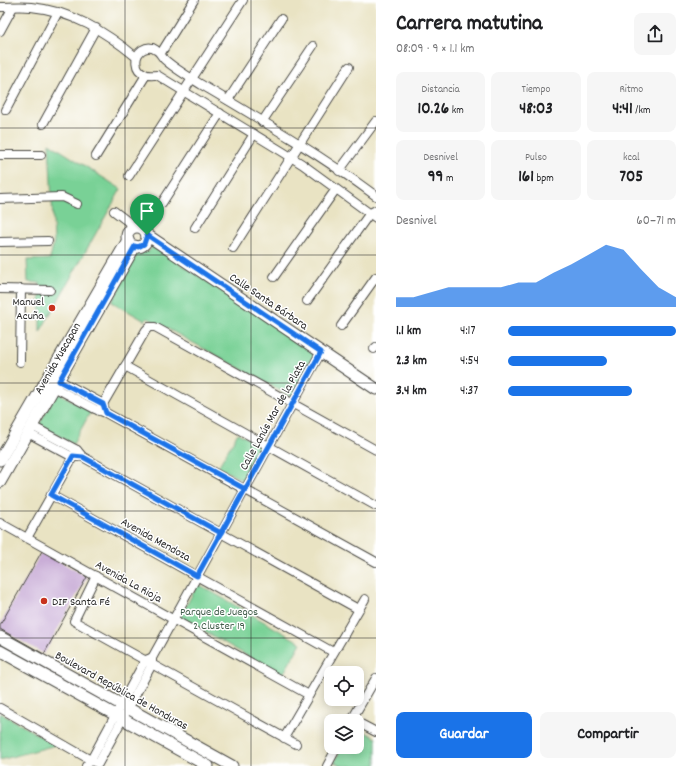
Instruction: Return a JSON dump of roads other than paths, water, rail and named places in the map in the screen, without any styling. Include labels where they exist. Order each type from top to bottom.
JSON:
[{"type":"street","points":[[160,53],[194,0]]},
{"type":"street","points":[[129,176],[243,0]]},
{"type":"street","points":[[0,7],[31,7],[58,12],[96,28],[116,40],[136,57]]},
{"type":"street","points":[[0,31],[13,7]]},
{"type":"street","points":[[6,110],[58,12]]},
{"type":"street","points":[[228,100],[281,19]]},
{"type":"street","points":[[43,124],[96,28]]},
{"type":"street","points":[[262,122],[313,46]]},
{"type":"street","points":[[307,301],[374,214],[291,157],[184,91],[157,75],[146,75],[139,70],[136,65],[136,57],[138,53],[145,48],[158,50],[163,58],[192,78],[375,194]]},
{"type":"street","points":[[233,248],[349,67]]},
{"type":"street","points":[[96,156],[146,75]]},
{"type":"street","points":[[162,203],[220,113]]},
{"type":"street","points":[[339,170],[376,120]]},
{"type":"street","points":[[195,228],[254,134]]},
{"type":"street","points":[[0,154],[41,155]]},
{"type":"street","points":[[274,277],[336,189]]},
{"type":"street","points":[[0,199],[62,197],[77,204]]},
{"type":"street","points":[[114,211],[135,227],[142,228],[144,230],[147,235],[144,244],[138,247],[132,243],[128,233],[135,227]]},
{"type":"street","name":"Calle Santa Bárbara","points":[[147,235],[376,389]]},
{"type":"street","points":[[0,242],[48,241]]},
{"type":"street","name":"Avenida Yuscapan","points":[[0,460],[47,378],[132,243]]},
{"type":"street","name":"Avenida Yuscapan","points":[[0,482],[57,384],[132,243]]},
{"type":"street","points":[[341,326],[376,277]]},
{"type":"street","points":[[0,289],[50,290]]},
{"type":"street","points":[[20,362],[21,289]]},
{"type":"street","points":[[103,410],[125,366],[146,330],[149,327],[155,327],[376,450]]},
{"type":"street","name":"Calle Lanús Mar de la Plata","points":[[94,764],[321,352]]},
{"type":"street","points":[[125,366],[376,506]]},
{"type":"street","points":[[47,378],[376,562]]},
{"type":"street","points":[[30,429],[358,609]]},
{"type":"street","points":[[27,538],[75,453]]},
{"type":"street","name":"Avenida Mendoza","points":[[51,495],[333,652]]},
{"type":"street","name":"Avenida La Rioja","points":[[0,523],[309,694]]},
{"type":"street","points":[[96,576],[74,621],[150,660],[296,744]]},
{"type":"street","points":[[284,738],[365,599]]},
{"type":"street","name":"Boulevard República de Honduras","points":[[0,637],[232,766]]},
{"type":"street","name":"Boulevard República de Honduras","points":[[0,651],[208,766]]},
{"type":"street","points":[[358,714],[376,678]]},
{"type":"street","points":[[0,708],[94,764]]},
{"type":"street","points":[[364,726],[376,732]]},
{"type":"street","points":[[330,765],[334,754]]},
{"type":"place","name":"Manuel Acuña","points":[[52,308]]},
{"type":"place","name":"DIF Santa Fé","points":[[44,601]]},
{"type":"park label","name":"Parque de Juegos 2 Cluster 19","points":[[219,618]]}]
